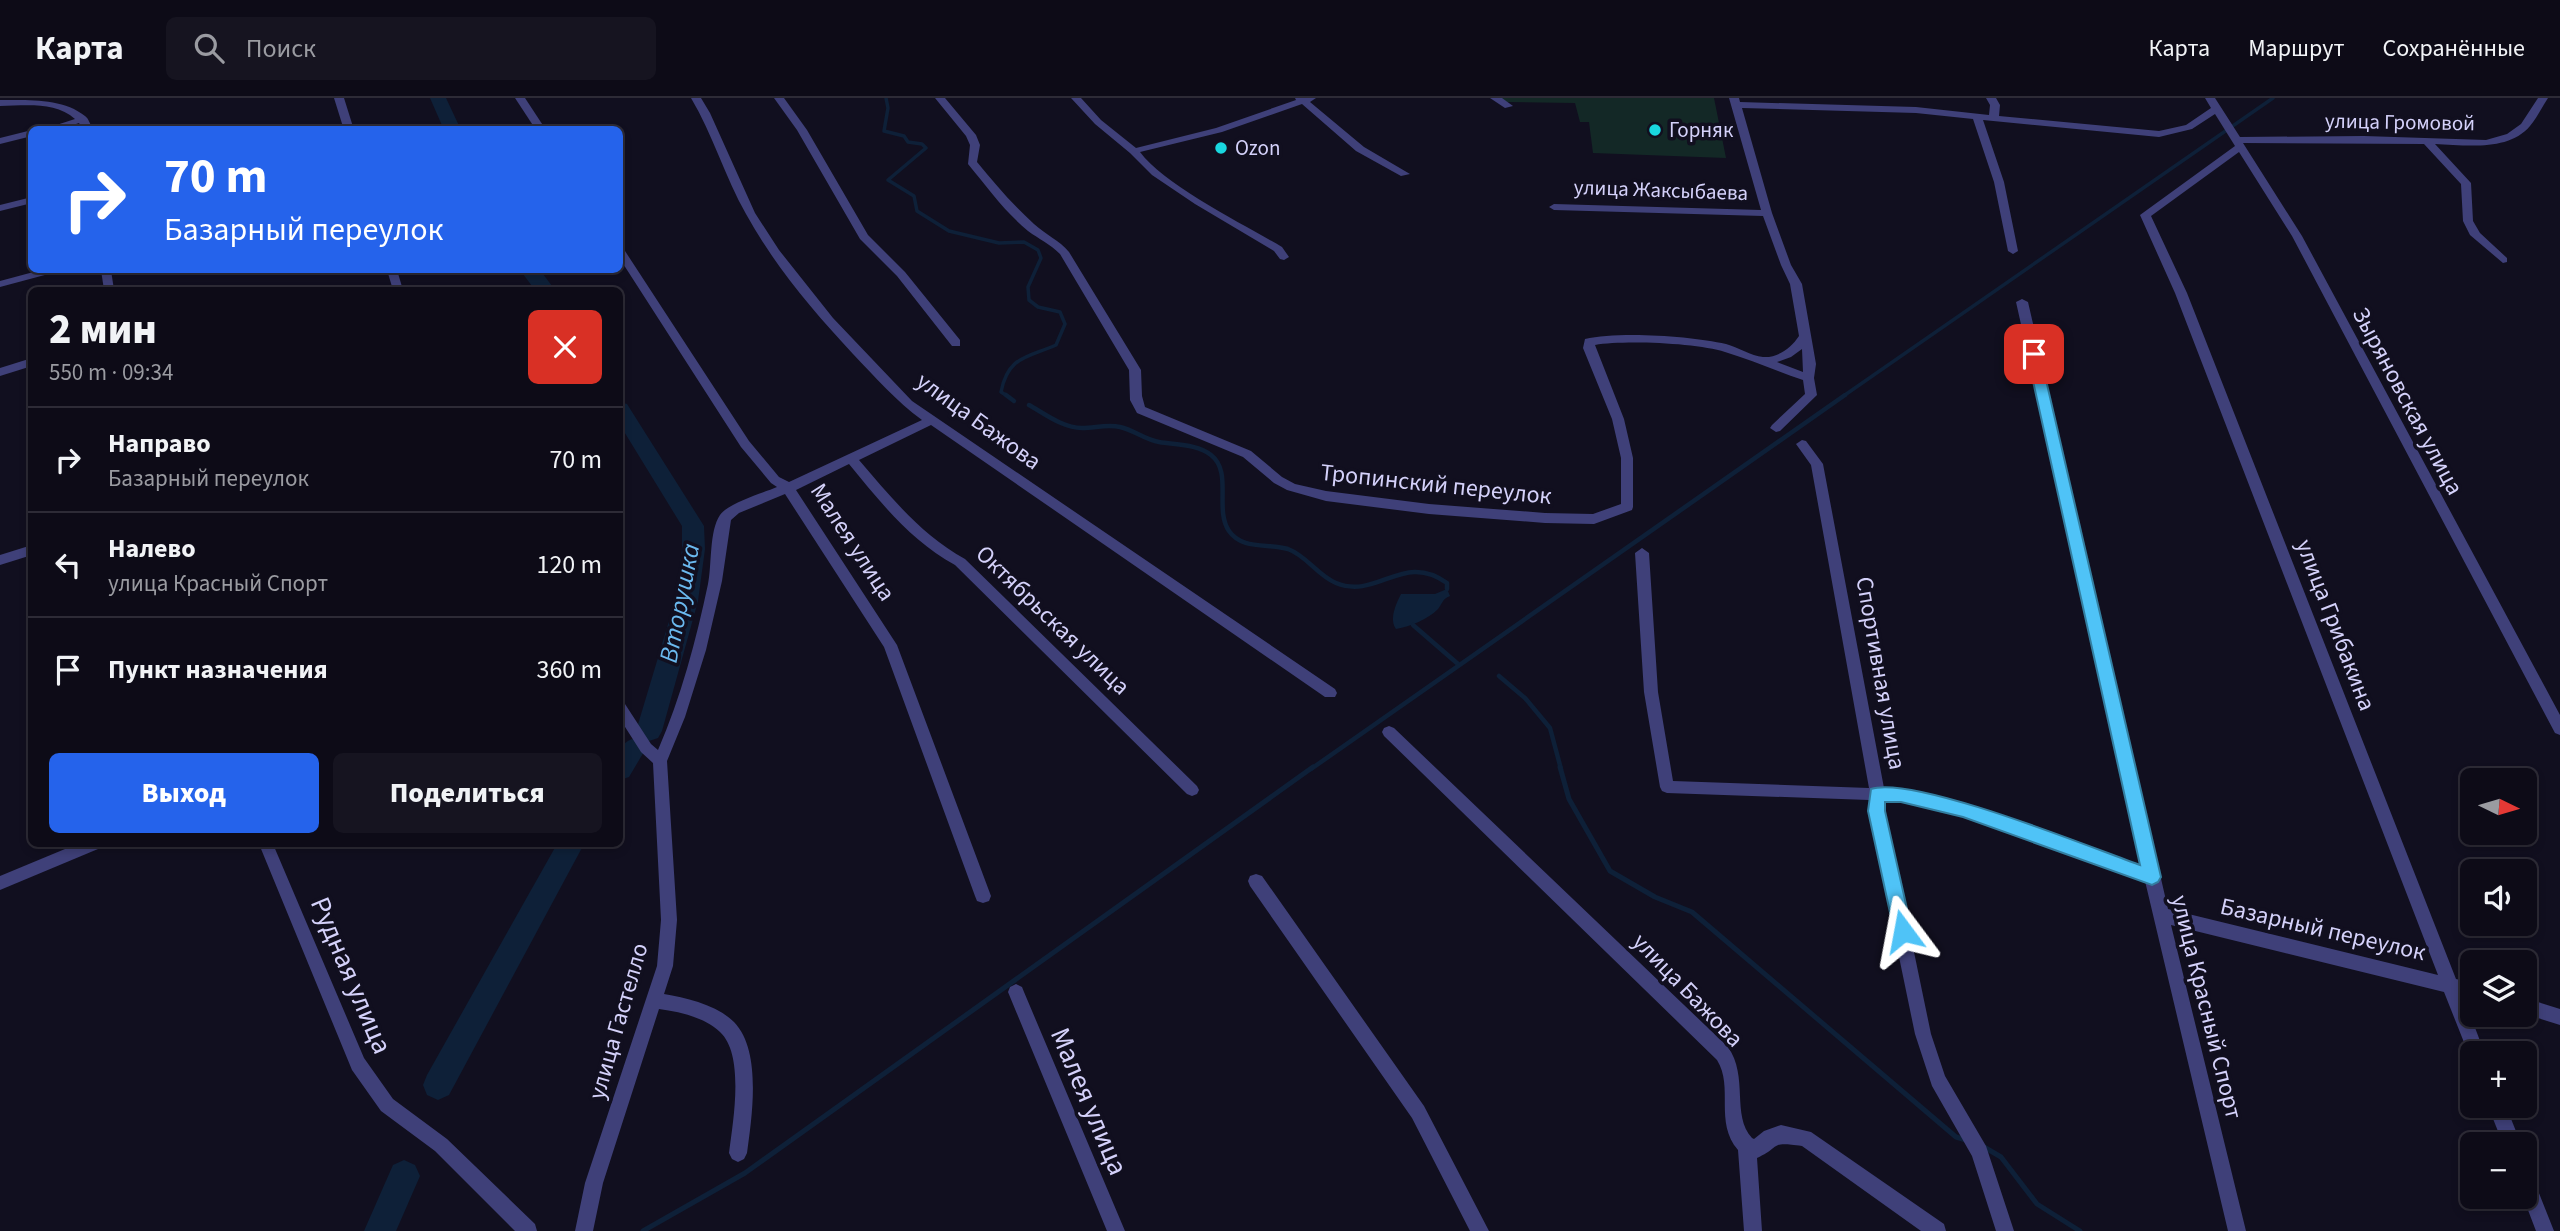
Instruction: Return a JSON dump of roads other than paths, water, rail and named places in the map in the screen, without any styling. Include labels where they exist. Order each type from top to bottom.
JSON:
[{"type":"street","points":[[339,98],[348,126]]},
{"type":"street","points":[[520,98],[538,126]]},
{"type":"street","name":"улица Бажова","points":[[696,98],[759,228],[801,284],[871,367],[908,404],[1330,693]]},
{"type":"street","points":[[779,98],[802,130],[864,237],[901,274],[956,343]]},
{"type":"street","name":"Тропинский переулок","points":[[940,98],[971,135],[975,145],[972,162],[979,171],[1033,229],[1053,241],[1064,252],[1082,278],[1135,370],[1138,381],[1135,398],[1141,410],[1247,454],[1278,480],[1291,487],[1326,496],[1429,509],[1594,519],[1628,507],[1627,458],[1618,419],[1589,348],[1589,342],[1613,338],[1703,344],[1759,360]]},
{"type":"street","points":[[1076,98],[1098,122],[1134,151],[1136,158],[1157,174],[1278,249],[1284,257]]},
{"type":"street","points":[[1495,98],[1508,106]]},
{"type":"street","name":"Зыряновская улица","points":[[2210,98],[2297,236],[2560,729]]},
{"type":"street","name":"улица Громовой","points":[[2239,143],[2426,140],[2487,143],[2510,136],[2525,126],[2543,98]]},
{"type":"street","points":[[1134,151],[1219,130],[1305,99],[1360,149],[1405,174]]},
{"type":"street","points":[[1776,428],[1811,395],[1808,378],[1810,364],[1796,284],[1767,213],[1735,101],[1916,110],[2158,134],[2174,133],[2189,127],[2217,108]]},
{"type":"street","points":[[1993,101],[2016,121]]},
{"type":"street","points":[[1993,101],[1994,118]]},
{"type":"street","points":[[0,103],[66,106],[83,119],[86,126]]},
{"type":"street","points":[[1976,115],[1999,182],[2013,251]]},
{"type":"street","points":[[59,126],[83,119]]},
{"type":"street","points":[[0,141],[28,134]]},
{"type":"street","points":[[2426,140],[2466,183],[2468,221],[2475,235],[2503,260]]},
{"type":"street","name":"улица Грибакина","points":[[2239,143],[2145,215],[2180,293],[2472,1041]]},
{"type":"street","points":[[0,208],[28,201]]},
{"type":"street","name":"улица Жаксыбаева","points":[[1553,206],[1767,213]]},
{"type":"street","name":"Малея улица","points":[[623,256],[745,444],[775,480],[788,488],[890,645],[983,896]]},
{"type":"street","points":[[0,284],[41,273]]},
{"type":"street","name":"улица Красный Спорт","points":[[2022,302],[2152,877],[2237,1231]]},
{"type":"street","points":[[1759,360],[1780,359],[1805,337]]},
{"type":"street","points":[[1759,360],[1808,378]]},
{"type":"street","points":[[0,372],[28,363]]},
{"type":"street","points":[[623,712],[646,747],[660,761],[674,730],[704,633],[718,567],[723,523],[734,510],[788,488],[932,420]]},
{"type":"street","name":"Спортивная улица","points":[[1802,444],[1817,464],[1876,777],[1877,811],[1923,1034],[1938,1080],[1976,1145],[2005,1231]]},
{"type":"street","name":"Октябрьская улица","points":[[850,459],[914,529],[938,552],[960,562],[1192,790]]},
{"type":"street","points":[[0,560],[28,551]]},
{"type":"street","points":[[1642,553],[1651,692],[1667,788],[1901,795],[1963,810],[2152,877]]},
{"type":"street","name":"улица Бажова","points":[[1389,732],[1722,1053],[1730,1068],[1731,1104],[1740,1140],[1747,1147],[1753,1231]]},
{"type":"street","name":"улица Гастелло","points":[[583,1231],[594,1183],[665,966],[669,920],[660,761]]},
{"type":"street","points":[[0,883],[86,847]]},
{"type":"street","name":"Рудная улица","points":[[267,847],[358,1064],[387,1105],[441,1145],[528,1231]]},
{"type":"street","points":[[1256,881],[1418,1112],[1480,1231]]},
{"type":"street","name":"Базарный переулок","points":[[2161,915],[2460,987]]},
{"type":"street","name":"Малея улица","points":[[1016,992],[1116,1231]]},
{"type":"street","points":[[654,1000],[686,1006],[728,1027],[741,1053],[745,1102],[738,1153]]},
{"type":"street","points":[[2537,1010],[2560,1017]]},
{"type":"street","points":[[1747,1147],[1756,1149],[1770,1137],[1782,1134],[1805,1138],[1937,1231]]},
{"type":"street","points":[[2537,1209],[2545,1231]]},
{"type":"water","points":[[1447,589],[1450,596],[1434,613],[1396,629],[1393,616],[1401,594],[1435,594]]},
{"type":"waterway","name":"Вторушка","points":[[438,98],[451,126]]},
{"type":"waterway","points":[[886,98],[888,108],[884,131],[904,136],[908,142],[922,144],[926,148],[888,180],[914,196],[917,211],[949,231],[999,243],[1024,242],[1038,250],[1041,258],[1028,287],[1029,300],[1038,307],[1060,312],[1065,324],[1056,345],[1020,360],[1008,371],[1001,392],[1007,396]]},
{"type":"waterway","points":[[1842,397],[2273,98]]},
{"type":"waterway","name":"Вторушка","points":[[532,273],[543,287]]},
{"type":"waterway","points":[[1311,769],[1845,395]]},
{"type":"waterway","points":[[1007,396],[1014,401]]},
{"type":"waterway","points":[[1029,405],[1068,426],[1120,427],[1154,441],[1205,451],[1217,462],[1221,471],[1223,512],[1225,522],[1234,537],[1248,543],[1295,552],[1336,583],[1351,587],[1365,586],[1404,573],[1417,572],[1447,583],[1447,589]]},
{"type":"waterway","name":"Вторушка","points":[[623,414],[693,526],[691,575],[680,629],[649,731]]},
{"type":"waterway","points":[[1413,625],[1458,664]]},
{"type":"waterway","points":[[1499,676],[1525,698],[1550,728],[1561,769]]},
{"type":"waterway","name":"Вторушка","points":[[623,764],[632,750]]},
{"type":"waterway","points":[[643,1231],[745,1173],[1313,767]]},
{"type":"waterway","points":[[1560,767],[1569,799],[1610,871],[1655,897],[1692,912],[1956,1137],[1966,1140]]},
{"type":"waterway","name":"Вторушка","points":[[438,1085],[569,847]]},
{"type":"waterway","points":[[1984,1147],[2001,1157],[2037,1204],[2080,1231]]},
{"type":"waterway","name":"Вторушка","points":[[380,1231],[404,1176]]},
{"type":"place","name":"Горняк","points":[[1655,130]]},
{"type":"place","name":"Ozon","points":[[1221,148]]}]
